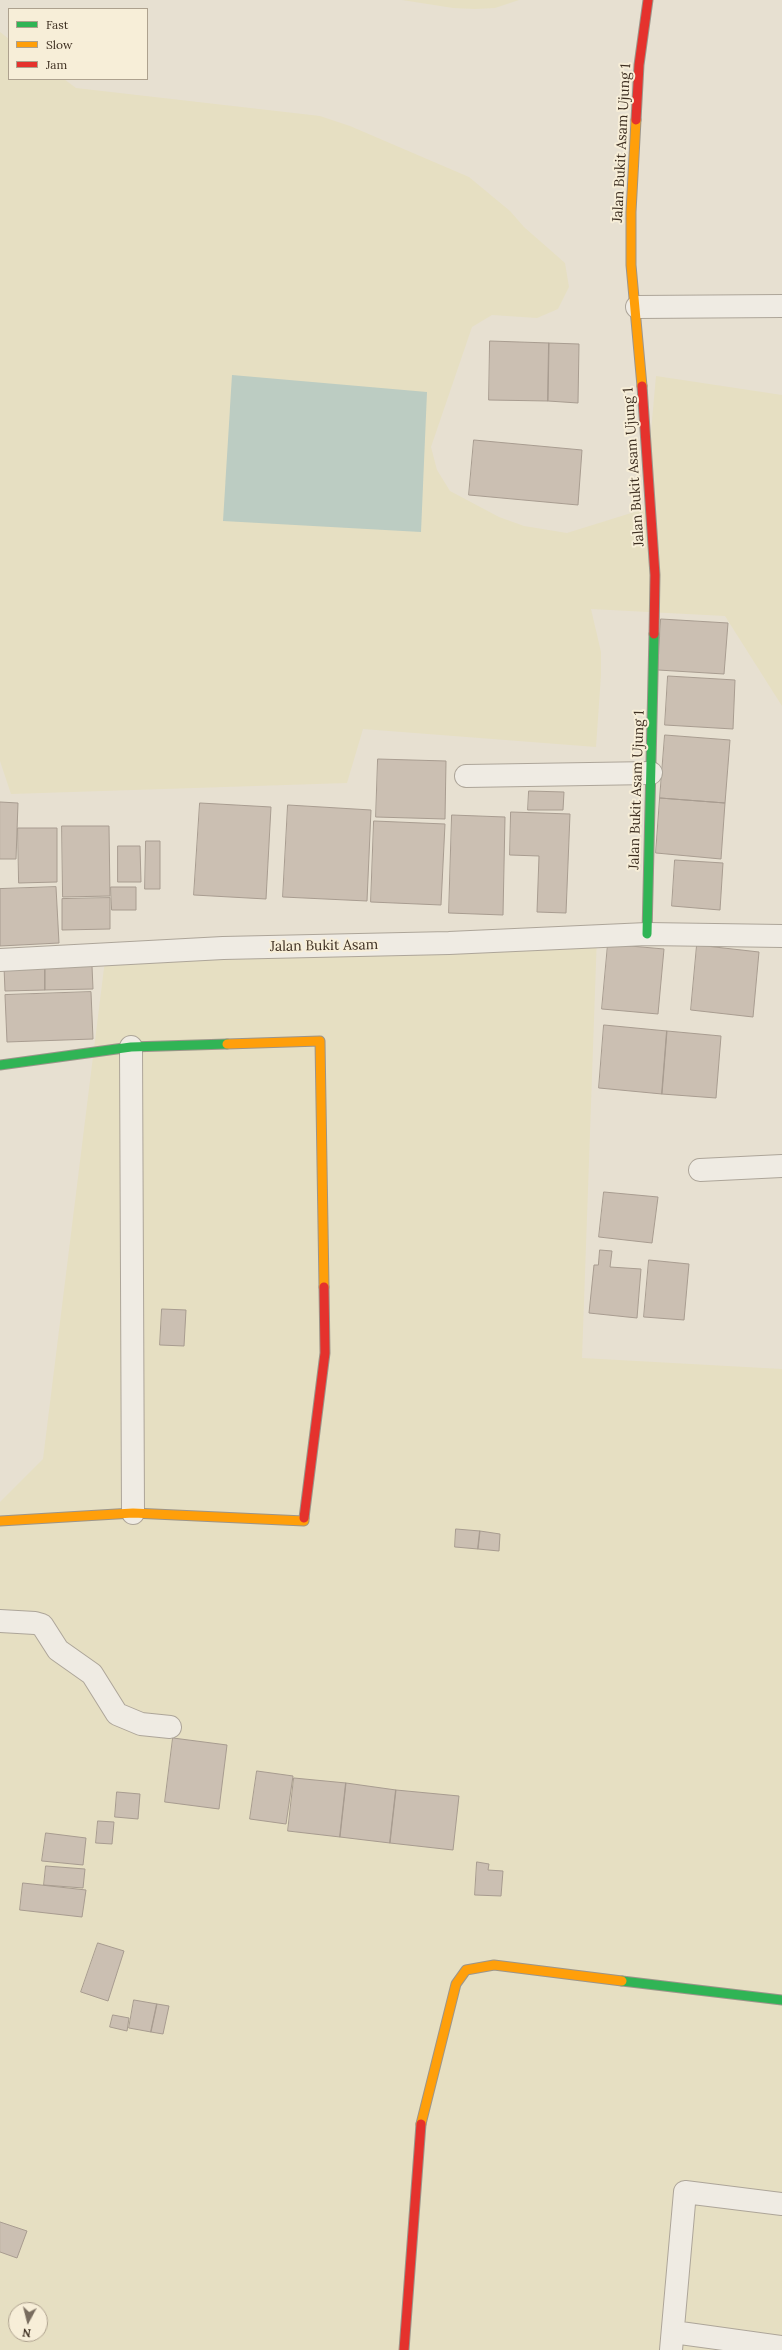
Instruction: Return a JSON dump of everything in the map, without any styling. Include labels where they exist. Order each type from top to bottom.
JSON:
[{"type":"street","name":"Jalan Bukit Asam Ujung 1","points":[[647,934],[655,619],[654,561],[637,307],[631,265],[631,212],[639,65],[648,0]]},
{"type":"street","points":[[637,307],[782,306]]},
{"type":"street","points":[[466,776],[651,773]]},
{"type":"street","name":"Jalan Bukit Asam","points":[[0,960],[223,948],[450,943],[647,934],[782,936]]},
{"type":"street","points":[[0,1065],[131,1047],[320,1041],[325,1353],[304,1521],[132,1513],[0,1521]]},
{"type":"street","points":[[131,1047],[132,1513]]},
{"type":"street","points":[[700,1170],[782,1166]]},
{"type":"street","points":[[0,1621],[35,1623],[42,1625],[58,1650],[92,1674],[117,1714],[141,1724],[170,1727]]},
{"type":"street","points":[[404,2350],[419,2130],[456,1984],[466,1970],[494,1965],[782,2000]]},
{"type":"street","points":[[782,2204],[685,2192],[672,2341],[782,2348]]},
{"type":"shaded area","points":[[402,0],[519,0],[495,8],[475,9],[453,8]]},
{"type":"shaded area","points":[[0,32],[8,38],[8,80],[65,80],[76,88],[320,116],[350,126],[469,177],[510,211],[524,227],[565,263],[569,287],[558,309],[537,318],[492,315],[472,327],[431,447],[437,470],[450,491],[499,517],[524,526],[567,533],[644,509],[656,376],[782,395],[782,706],[725,616],[591,609],[601,652],[601,675],[596,747],[363,729],[347,783],[11,794],[0,761]]},
{"type":"shaded area","points":[[232,375],[427,392],[421,532],[223,521]]},
{"type":"shaded area","points":[[597,935],[582,1358],[782,1369],[782,2350],[0,2350],[0,1502],[43,1459],[106,952]]},
{"type":"building","points":[[490,341],[549,343],[548,401],[489,400]]},
{"type":"building","points":[[549,343],[579,344],[578,403],[548,401]]},
{"type":"building","points":[[474,440],[582,450],[578,505],[469,495]]},
{"type":"building","points":[[661,619],[728,623],[724,674],[658,670]]},
{"type":"building","points":[[668,676],[735,680],[733,729],[665,725]]},
{"type":"building","points":[[665,735],[730,740],[725,803],[660,798]]},
{"type":"building","points":[[378,759],[446,761],[445,819],[376,817]]},
{"type":"building","points":[[529,791],[564,792],[563,810],[528,810]]},
{"type":"building","points":[[660,798],[725,803],[721,859],[656,853]]},
{"type":"building","points":[[0,802],[18,803],[16,859],[0,859]]},
{"type":"building","points":[[200,803],[271,807],[266,899],[194,895]]},
{"type":"building","points":[[288,805],[371,810],[367,901],[283,897]]},
{"type":"building","points":[[511,812],[570,814],[566,913],[537,912],[539,856],[510,855]]},
{"type":"building","points":[[452,815],[505,817],[503,915],[449,913]]},
{"type":"building","points":[[374,821],[445,824],[441,905],[371,902]]},
{"type":"building","points":[[62,826],[109,826],[110,896],[63,897]]},
{"type":"building","points":[[18,828],[57,828],[57,882],[19,883]]},
{"type":"building","points":[[146,841],[160,841],[160,889],[145,889]]},
{"type":"building","points":[[118,846],[140,846],[141,882],[118,882]]},
{"type":"building","points":[[675,860],[723,863],[720,910],[672,906]]},
{"type":"building","points":[[56,887],[59,943],[0,946],[0,889]]},
{"type":"building","points":[[111,887],[136,887],[136,910],[112,910]]},
{"type":"building","points":[[110,898],[110,929],[62,930],[62,899]]},
{"type":"building","points":[[608,944],[664,949],[658,1014],[602,1009]]},
{"type":"building","points":[[697,945],[759,952],[753,1017],[691,1010]]},
{"type":"building","points":[[45,966],[92,966],[93,989],[45,990]]},
{"type":"building","points":[[45,966],[45,990],[5,991],[4,967]]},
{"type":"building","points":[[91,992],[93,1039],[7,1042],[5,995]]},
{"type":"building","points":[[604,1025],[667,1031],[662,1094],[599,1088]]},
{"type":"building","points":[[667,1031],[721,1036],[716,1098],[662,1094]]},
{"type":"building","points":[[604,1192],[658,1197],[652,1243],[599,1237]]},
{"type":"building","points":[[600,1250],[612,1251],[610,1267],[641,1269],[637,1318],[589,1313],[594,1265],[598,1265]]},
{"type":"building","points":[[649,1260],[689,1264],[684,1320],[644,1317]]},
{"type":"building","points":[[162,1309],[186,1310],[184,1346],[160,1345]]},
{"type":"building","points":[[456,1529],[480,1531],[478,1549],[455,1547]]},
{"type":"building","points":[[480,1531],[500,1534],[499,1551],[478,1549]]},
{"type":"building","points":[[173,1738],[227,1745],[219,1809],[165,1802]]},
{"type":"building","points":[[257,1771],[293,1776],[286,1824],[250,1819]]},
{"type":"building","points":[[294,1778],[346,1783],[340,1837],[288,1831]]},
{"type":"building","points":[[346,1783],[396,1790],[390,1843],[340,1837]]},
{"type":"building","points":[[396,1790],[459,1796],[453,1850],[390,1843]]},
{"type":"building","points":[[117,1792],[140,1794],[138,1819],[115,1817]]},
{"type":"building","points":[[98,1821],[114,1822],[112,1844],[96,1843]]},
{"type":"building","points":[[46,1833],[86,1838],[83,1865],[42,1861]]},
{"type":"building","points":[[477,1862],[489,1864],[488,1870],[503,1871],[501,1896],[475,1895]]},
{"type":"building","points":[[46,1866],[85,1869],[83,1888],[44,1885]]},
{"type":"building","points":[[23,1883],[86,1890],[82,1917],[20,1910]]},
{"type":"building","points":[[98,1943],[124,1951],[108,2001],[81,1992]]},
{"type":"building","points":[[134,2000],[157,2004],[151,2032],[129,2028]]},
{"type":"building","points":[[157,2004],[169,2006],[163,2034],[151,2032]]},
{"type":"building","points":[[113,2015],[129,2018],[127,2031],[110,2027]]},
{"type":"building","points":[[0,2222],[27,2231],[17,2258],[0,2252]]},
{"type":"traffic: fast","points":[[647,934],[654,634]]},
{"type":"traffic: fast","points":[[0,1065],[131,1047],[227,1044]]},
{"type":"traffic: fast","points":[[622,1981],[782,2000]]},
{"type":"traffic: slow","points":[[636,120],[631,212],[631,265],[642,386]]},
{"type":"traffic: slow","points":[[227,1044],[320,1041],[324,1287]]},
{"type":"traffic: slow","points":[[0,1521],[133,1513],[304,1521],[304,1518]]},
{"type":"traffic: slow","points":[[421,2124],[456,1984],[466,1970],[494,1965],[622,1981]]},
{"type":"traffic: jam","points":[[636,120],[639,65],[648,0]]},
{"type":"traffic: jam","points":[[642,386],[655,575],[654,634]]},
{"type":"traffic: jam","points":[[304,1518],[325,1353],[324,1287]]},
{"type":"traffic: jam","points":[[404,2350],[421,2124]]}]
